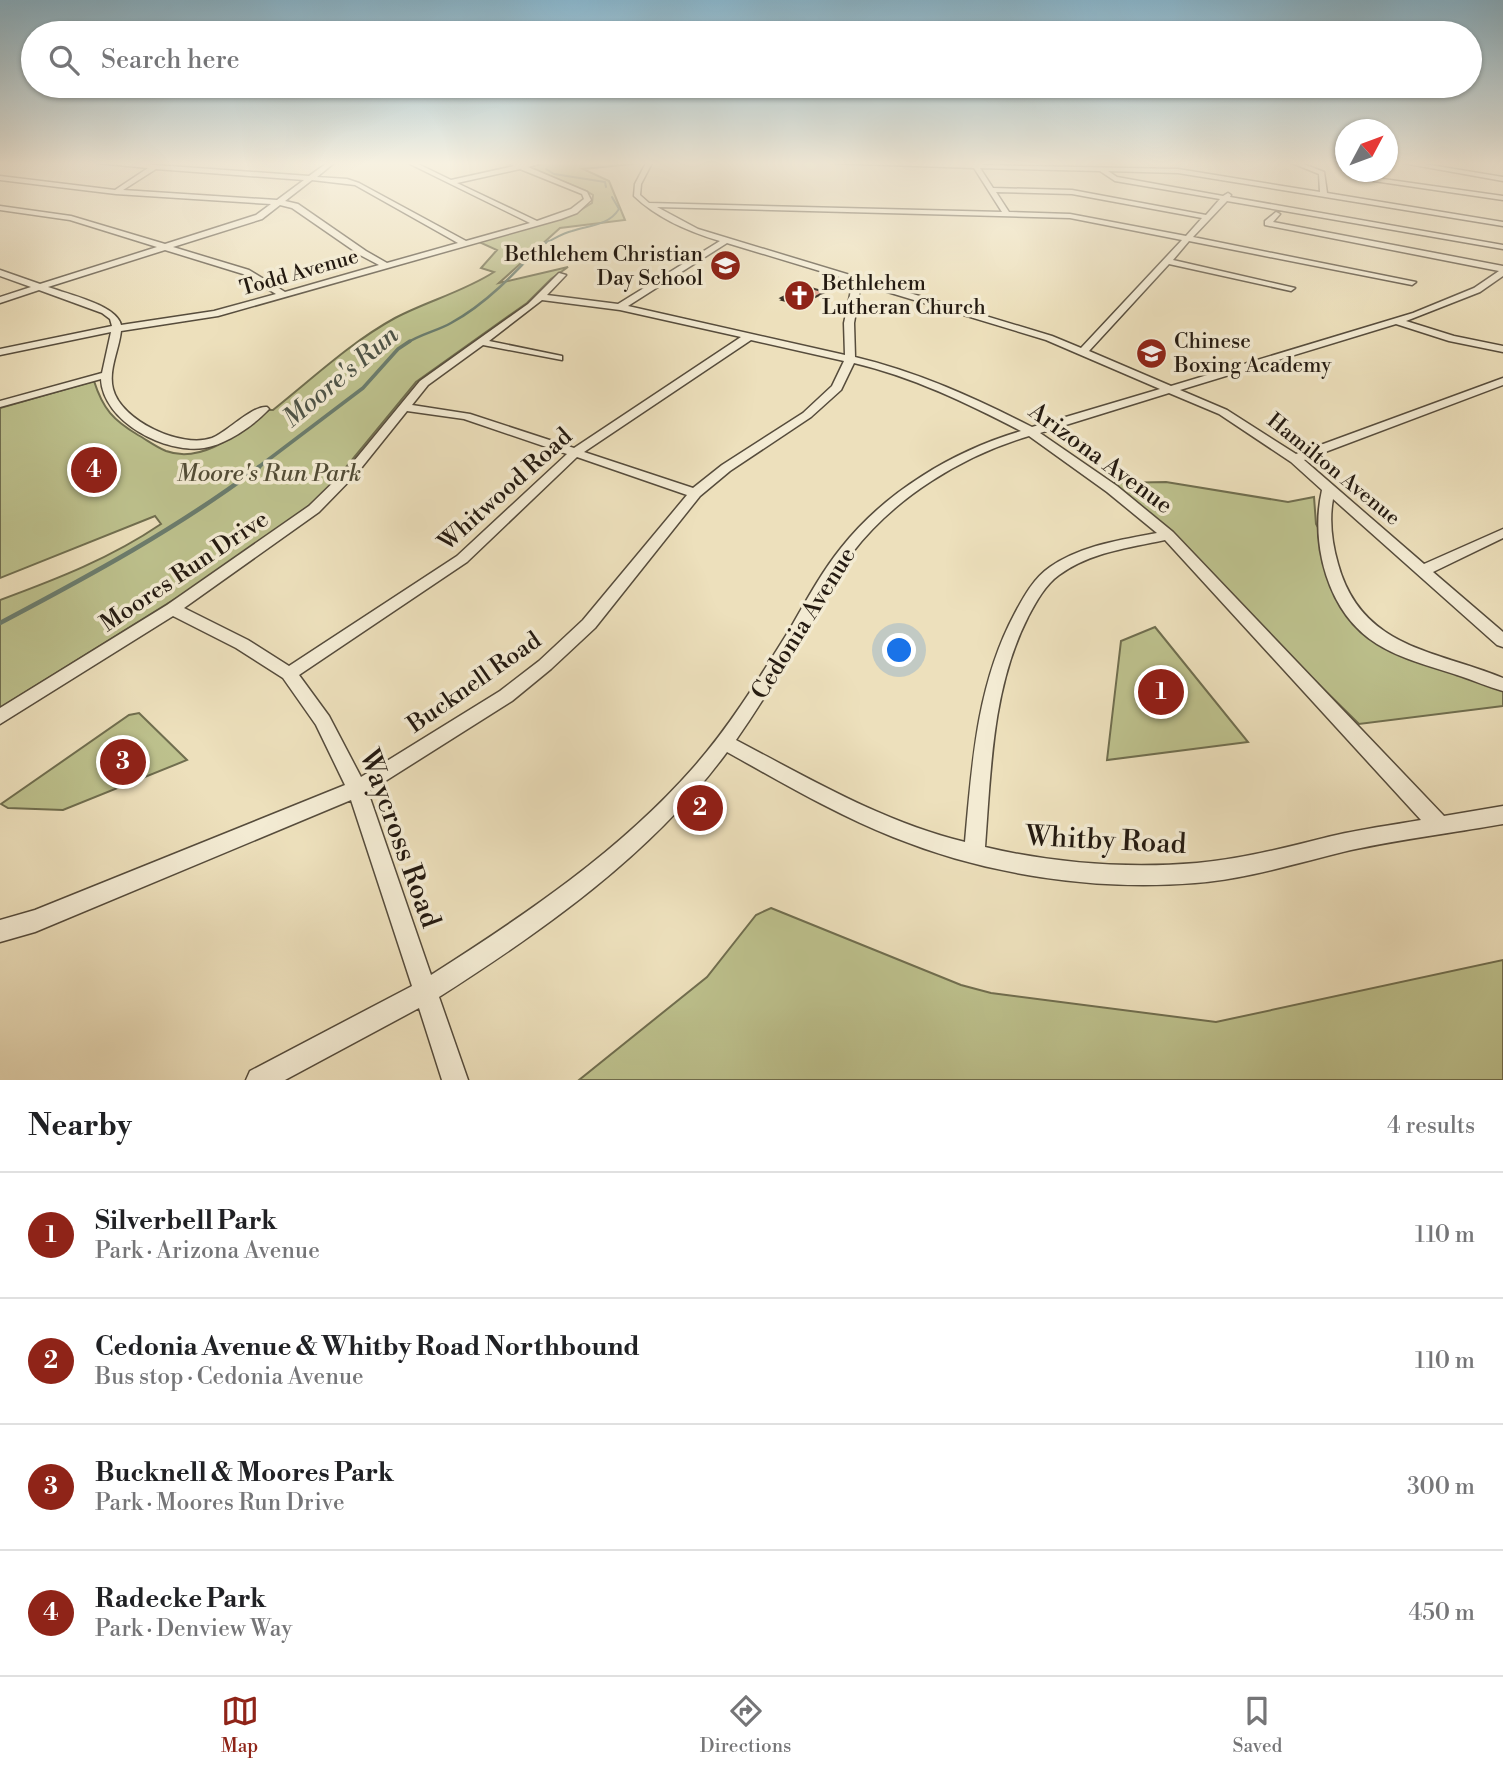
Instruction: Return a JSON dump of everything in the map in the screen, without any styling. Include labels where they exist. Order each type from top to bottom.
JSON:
[{"type":"street","points":[[35,213],[71,219],[246,272],[284,295]]},
{"type":"street","points":[[0,300],[264,213]]},
{"type":"street","points":[[306,213],[363,253],[387,266]]},
{"type":"street","points":[[410,213],[464,243]]},
{"type":"street","points":[[516,213],[536,223]]},
{"type":"street","name":"Todd Avenue","points":[[0,352],[50,340],[197,318],[387,266],[564,213]]},
{"type":"street","name":"Hamilton Avenue","points":[[663,213],[695,231],[724,242],[1084,351],[1245,424],[1295,459],[1503,641]]},
{"type":"street","points":[[1015,213],[1070,216],[1412,282]]},
{"type":"street","points":[[1187,213],[1206,217]]},
{"type":"street","points":[[1084,351],[1210,213]]},
{"type":"street","points":[[1308,213],[1503,247]]},
{"type":"street","points":[[1440,213],[1503,224]]},
{"type":"street","points":[[1276,214],[1268,223],[1503,271]]},
{"type":"street","points":[[620,307],[724,242]]},
{"type":"street","points":[[1167,261],[1291,288]]},
{"type":"street","name":"Cedonia Avenue","points":[[259,1080],[425,992],[526,925],[596,872],[684,791],[726,743],[760,693],[823,583],[855,539],[893,503],[942,471],[991,445],[1030,431],[1397,321],[1467,295],[1503,271]]},
{"type":"street","points":[[0,273],[111,314],[116,321],[116,329],[105,375],[114,404],[138,425],[170,443],[192,446],[227,435],[263,409]]},
{"type":"street","name":"Moores Run Drive","points":[[0,717],[172,609],[314,509],[354,469],[424,383],[542,297],[562,275]]},
{"type":"street","name":"Bucknell Road","points":[[0,931],[35,921],[357,789],[506,696],[545,666],[604,607],[695,493],[726,468],[823,402],[837,388],[850,360],[849,323],[857,281]]},
{"type":"street","name":"Arizona Avenue","points":[[542,297],[620,307],[850,360],[929,382],[1030,431],[1112,489],[1168,536],[1440,826]]},
{"type":"street","points":[[1397,321],[1451,339],[1503,349]]},
{"type":"street","name":"Whitwood Road","points":[[289,674],[462,559],[576,452],[750,336]]},
{"type":"street","points":[[481,342],[558,358]]},
{"type":"street","points":[[0,404],[105,375]]},
{"type":"street","points":[[1295,459],[1503,381]]},
{"type":"street","points":[[404,407],[463,415],[695,493]]},
{"type":"street","points":[[1329,488],[1324,516],[1331,565],[1343,595],[1359,620],[1382,639],[1503,685]]},
{"type":"street","points":[[1424,570],[1503,533]]},
{"type":"street","points":[[974,853],[988,711],[999,666],[1012,632],[1036,590],[1045,578],[1074,559],[1114,547],[1168,536]]},
{"type":"street","name":"Waycross Road","points":[[172,609],[242,643],[289,674],[323,721],[357,789],[455,1080]]},
{"type":"street","name":"Whitby Road","points":[[726,743],[835,800],[900,830],[1017,863],[1075,870],[1146,874],[1199,873],[1503,815]]},
{"type":"green space","name":"Moore's Run Park","points":[[622,213],[625,220],[560,228],[499,283],[568,267],[551,279],[527,303],[416,382],[321,496],[284,526],[199,584],[0,708],[0,600],[63,576],[161,524],[155,516],[0,578],[0,408],[94,381],[105,406],[115,419],[129,430],[166,451],[180,454],[208,449],[273,410],[347,349],[395,318],[494,272],[481,268],[497,250],[479,242],[574,214]]},
{"type":"green space","points":[[1166,482],[1288,502],[1314,497],[1316,524],[1333,554],[1332,586],[1411,656],[1503,690],[1503,706],[1359,724],[1114,483]]},
{"type":"green space","points":[[1155,627],[1248,742],[1107,760],[1121,641]]},
{"type":"green space","points":[[139,713],[187,760],[63,810],[8,808],[1,804],[129,715]]},
{"type":"green space","points":[[771,908],[961,985],[991,993],[1216,1022],[1503,960],[1503,1080],[579,1080],[707,977],[756,915]]},
{"type":"building","name":"Bethlehem Lutheran Church","points":[[804,286],[825,292],[800,305],[782,300],[784,299],[781,298]]},
{"type":"waterway","name":"Moore's Run","points":[[407,343],[451,323],[476,307],[541,245],[565,233],[610,219],[616,213]]},
{"type":"waterway","name":"Moore's Run","points":[[256,469],[363,388],[398,349],[407,343]]},
{"type":"waterway","name":"Moore's Run","points":[[0,623],[165,531],[259,467]]},
{"type":"place","name":"Bethlehem Christian Day School","points":[[726,266]]},
{"type":"place","name":"Bethlehem Lutheran Church","points":[[799,295]]},
{"type":"place","name":"Chinese Boxing Academy","points":[[1151,353]]},
{"type":"place","name":"Radecke Park","points":[[94,470]]},
{"type":"place","name":"Silverbell Park","points":[[1161,692]]},
{"type":"place","name":"Bucknell & Moores Park","points":[[123,762]]},
{"type":"place","name":"Cedonia Avenue & Whitby Road Northbound","points":[[700,808]]}]
